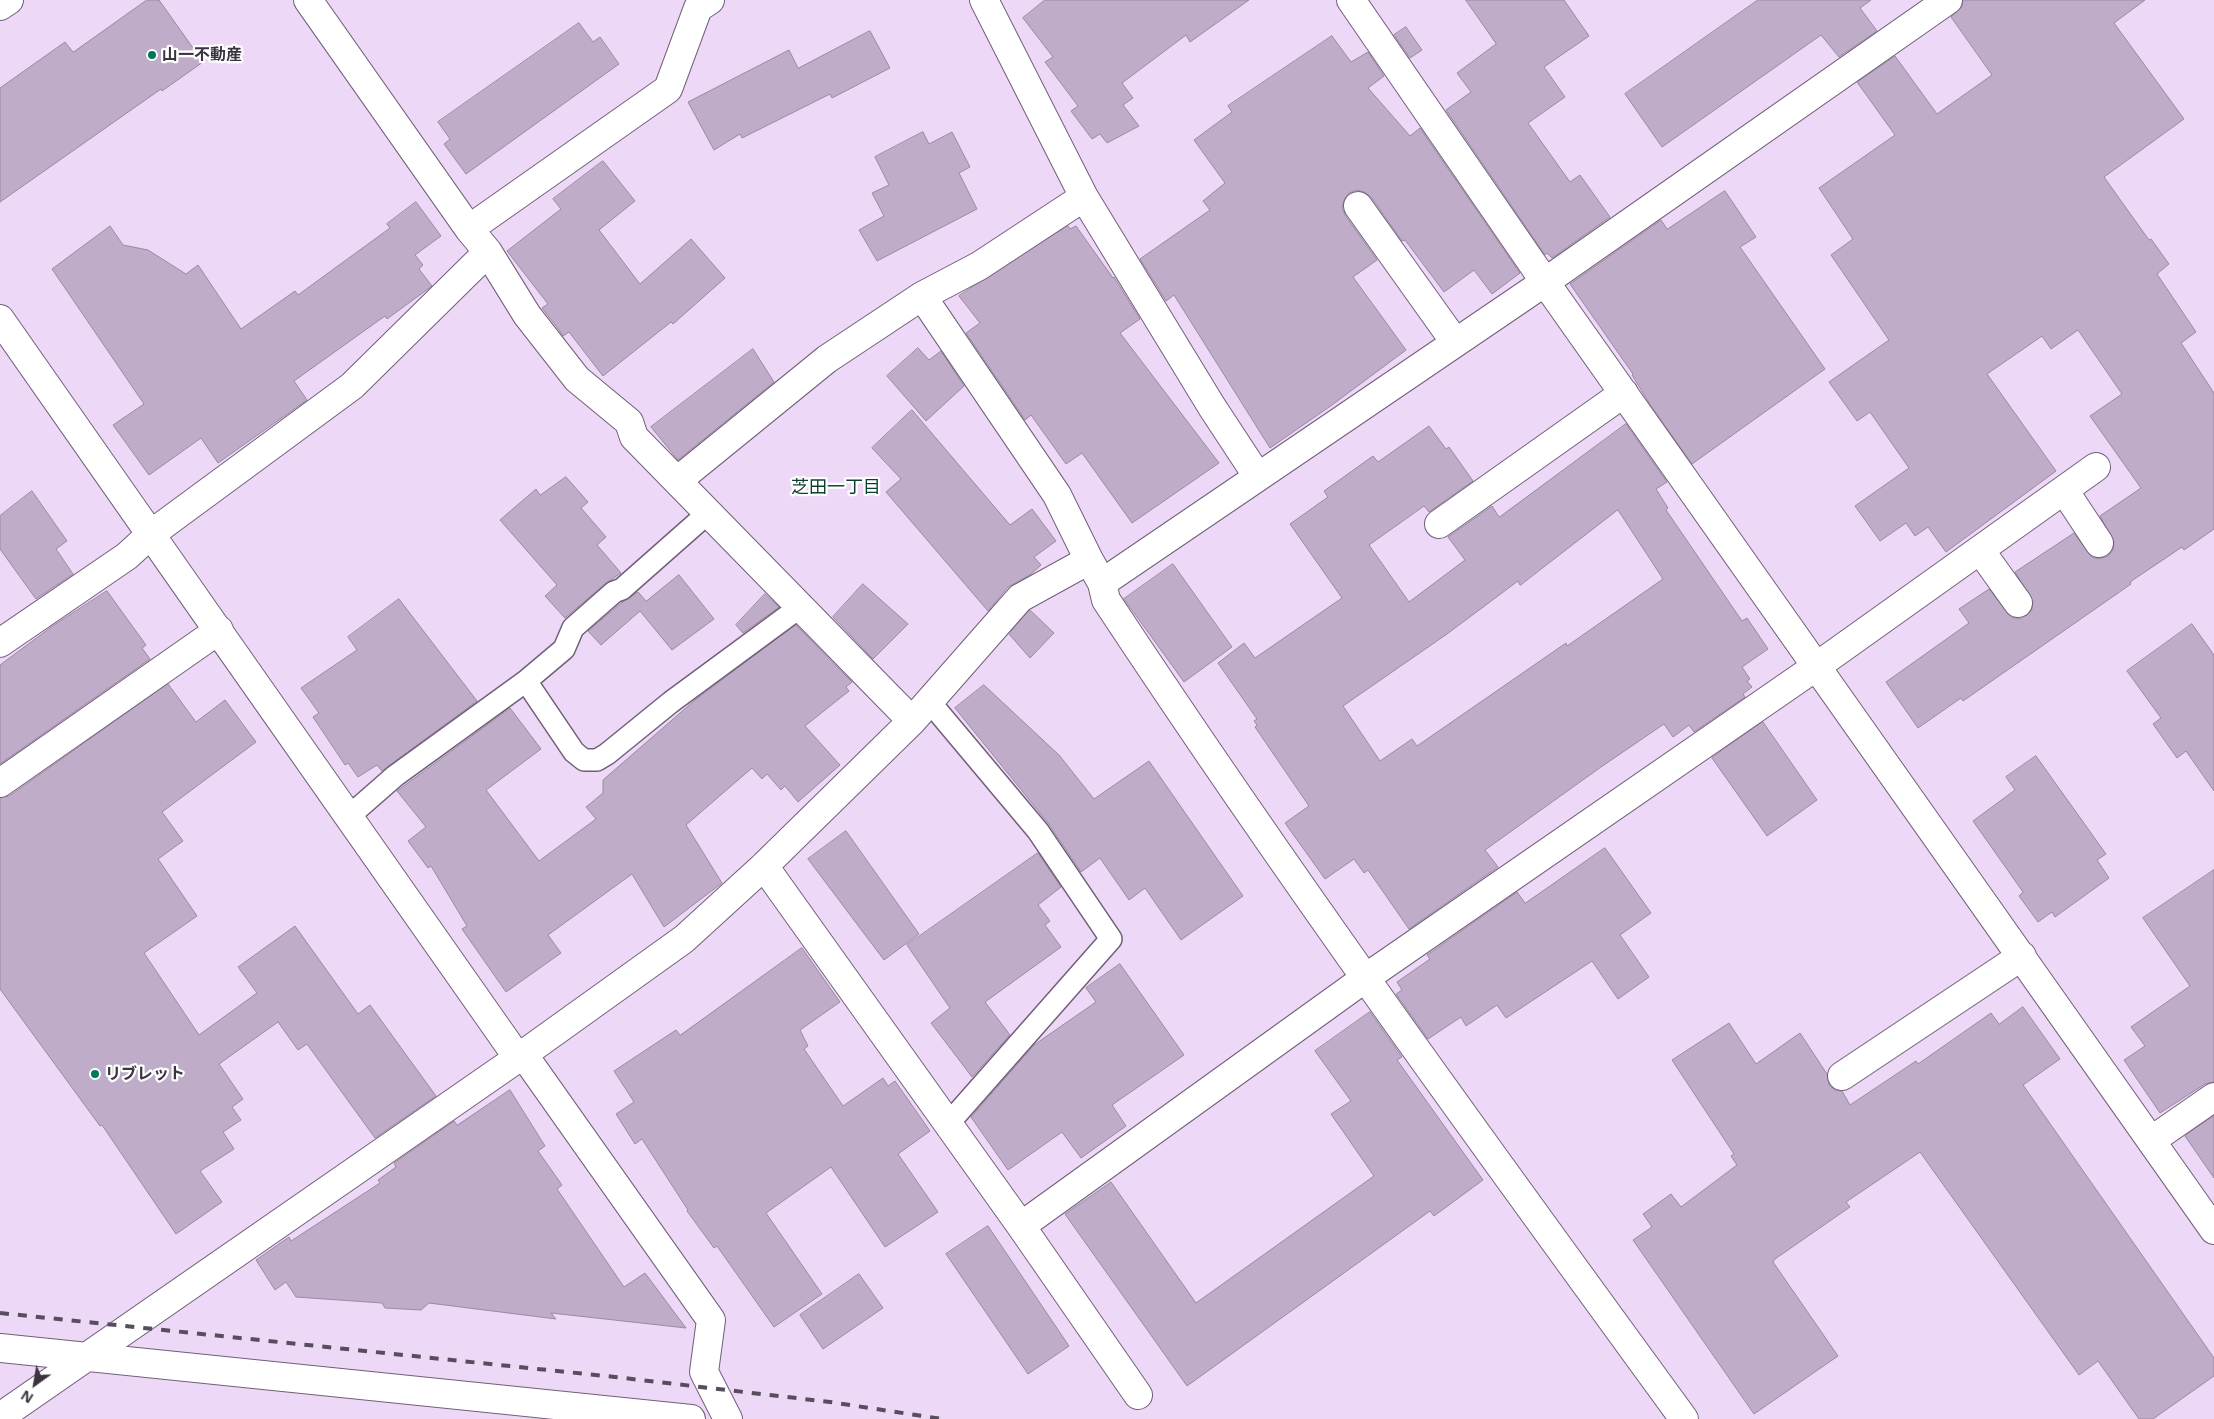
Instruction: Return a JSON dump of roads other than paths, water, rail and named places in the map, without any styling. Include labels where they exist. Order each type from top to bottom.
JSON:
[{"type":"street","points":[[0,6],[9,0]]},
{"type":"street","points":[[308,0],[469,229],[488,252],[527,315],[577,378],[629,422],[634,437],[912,721]]},
{"type":"street","points":[[469,229],[668,89],[698,8],[710,0]]},
{"type":"street","points":[[984,0],[1084,197],[1212,406],[1258,477]]},
{"type":"street","points":[[1351,0],[1545,282],[2214,1230]]},
{"type":"street","points":[[0,1417],[520,1056],[684,939],[764,866],[912,721],[1020,598],[1096,572],[1258,477],[1545,282],[1948,0]]},
{"type":"street","points":[[677,481],[828,359],[922,296],[978,266],[1084,197]]},
{"type":"street","points":[[1358,206],[1455,342]]},
{"type":"street","points":[[0,643],[126,556],[151,534],[352,386],[488,252]]},
{"type":"street","points":[[922,296],[1057,495],[1096,572],[1106,600],[1184,718],[1364,979],[1684,1419]]},
{"type":"street","points":[[0,319],[219,630],[347,818],[711,1320],[704,1372],[728,1419]]},
{"type":"street","points":[[1438,524],[1624,393]]},
{"type":"street","points":[[1021,1226],[1364,979],[1817,666],[2096,467]]},
{"type":"street","points":[[2064,490],[2100,543]]},
{"type":"street","points":[[1980,550],[2018,603]]},
{"type":"street","points":[[0,783],[219,630]]},
{"type":"street","points":[[764,866],[1021,1226],[1138,1395]]},
{"type":"street","points":[[1842,1076],[2022,956]]},
{"type":"street","points":[[2152,1140],[2214,1097]]},
{"type":"street","points":[[0,1348],[692,1419]]},
{"type":"lane","points":[[347,818],[395,776],[526,681],[564,649],[573,628],[614,592],[622,589],[708,513]]},
{"type":"lane","points":[[526,681],[574,752],[584,760],[597,760],[619,746],[671,702],[800,606]]},
{"type":"lane","points":[[929,701],[1038,831],[1111,939],[948,1124]]},
{"type":"railway","points":[[0,1313],[615,1377],[830,1402],[942,1419]]},
{"type":"place","name":"山一不動産","points":[[152,55]]},
{"type":"place","name":"リブレット","points":[[95,1074]]},
{"type":"district","name":"芝田一丁目","points":[[836,488]]}]
